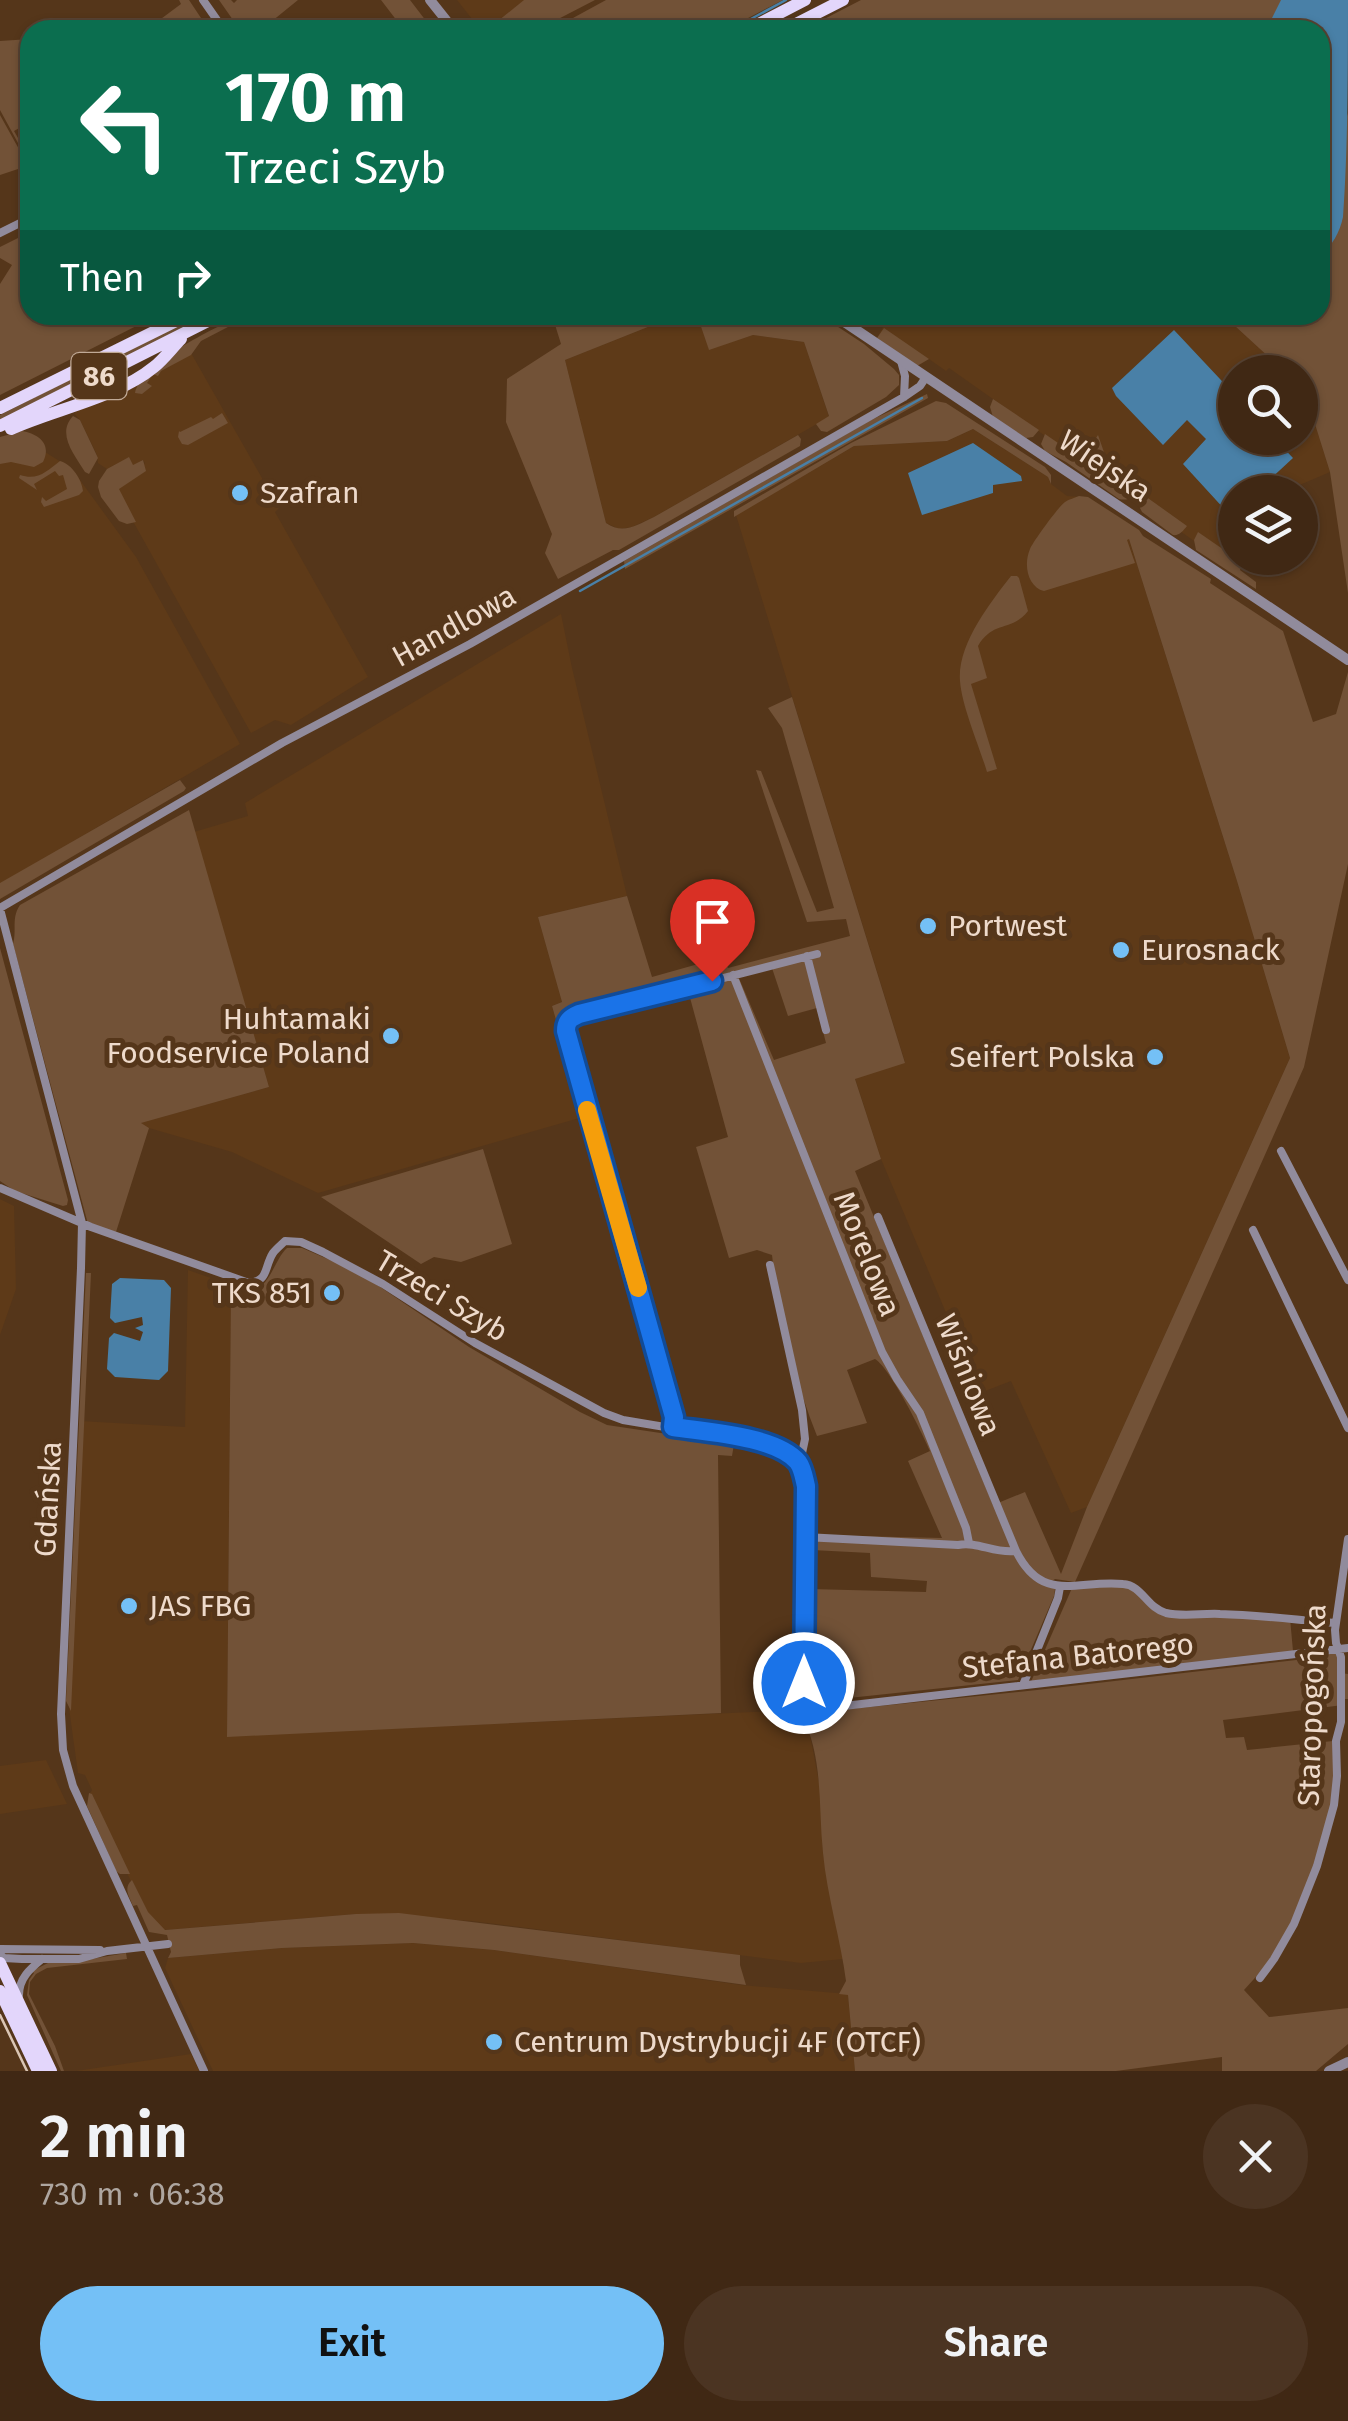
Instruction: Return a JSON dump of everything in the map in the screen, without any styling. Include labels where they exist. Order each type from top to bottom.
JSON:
[{"type":"main road","points":[[766,20],[805,0]]},
{"type":"main road","points":[[804,20],[843,0]]},
{"type":"main road","name":"86","points":[[0,408],[184,325]]},
{"type":"main road","name":"86","points":[[0,426],[186,325]]},
{"type":"main road","points":[[0,434],[68,410],[135,379],[153,368],[190,325]]},
{"type":"main road","points":[[0,1956],[51,2071]]},
{"type":"main road","points":[[0,1991],[38,2071]]},
{"type":"street","points":[[430,0],[446,20]]},
{"type":"street","name":"Wiejska","points":[[849,325],[1348,660]]},
{"type":"street","points":[[901,361],[904,397]]},
{"type":"street","name":"Handlowa","points":[[0,908],[270,750],[470,644],[904,397],[926,377]]},
{"type":"street","name":"Gdańska","points":[[0,908],[82,1223],[60,1724],[64,1757],[204,2071]]},
{"type":"street","points":[[673,1427],[674,1417],[566,1036],[566,1024],[579,1014],[812,955],[826,1030]]},
{"type":"street","name":"Morelowa","points":[[733,975],[862,1304],[896,1379],[920,1413],[969,1543]]},
{"type":"street","points":[[1281,1151],[1348,1280]]},
{"type":"street","points":[[0,1188],[82,1223]]},
{"type":"street","name":"Wiśniowa","points":[[878,1217],[1016,1552]]},
{"type":"street","name":"Trzeci Szyb","points":[[82,1223],[248,1283],[258,1282],[264,1276],[274,1252],[285,1242],[301,1242],[383,1284],[475,1343],[604,1413],[622,1420],[773,1445],[798,1462]]},
{"type":"street","points":[[1253,1230],[1348,1428]]},
{"type":"street","points":[[770,1265],[806,1438],[798,1462],[806,1486],[805,1537],[958,1546],[969,1543],[995,1552],[1016,1552],[1032,1576],[1060,1587],[1135,1587],[1150,1606],[1166,1613],[1336,1622]]},
{"type":"street","name":"Stefana Batorego","points":[[805,1537],[804,1683],[813,1701],[828,1707],[1343,1648]]},
{"type":"street","name":"Staropogońska","points":[[1260,1978],[1294,1924],[1318,1866],[1334,1804],[1343,1648],[1336,1622],[1348,1539]]},
{"type":"street","points":[[1023,1684],[1060,1587]]},
{"type":"street","points":[[0,1956],[79,1958],[107,1950],[168,1944]]},
{"type":"street","points":[[0,1956],[80,1948],[107,1950]]},
{"type":"street","points":[[20,2004],[20,1985],[26,1973],[42,1959]]},
{"type":"street","points":[[1330,2071],[1348,2062]]},
{"type":"shaded area","points":[[179,0],[189,0],[203,20],[159,20],[181,4]]},
{"type":"shaded area","points":[[219,0],[298,0],[273,20],[233,20]]},
{"type":"shaded area","points":[[381,0],[410,0],[425,20],[396,20]]},
{"type":"shaded area","points":[[457,0],[525,0],[500,20],[473,20]]},
{"type":"shaded area","points":[[524,0],[595,0],[556,20],[499,20]]},
{"type":"shaded area","points":[[606,0],[783,0],[744,20],[569,20]]},
{"type":"shaded area","points":[[861,0],[1304,0],[1291,20],[822,20]]},
{"type":"shaded area","points":[[20,40],[20,128],[14,131],[20,147],[0,110],[0,41]]},
{"type":"shaded area","points":[[1348,113],[1348,593],[1330,472],[1318,434],[1318,355],[1267,355],[1234,325],[1330,325],[1330,171]]},
{"type":"shaded area","points":[[0,115],[20,151],[20,173],[18,169],[0,175]]},
{"type":"shaded area","points":[[20,237],[20,325],[138,325],[0,395],[0,284],[12,265],[0,258],[0,247]]},
{"type":"shaded area","points":[[178,325],[189,325],[0,421],[0,415]]},
{"type":"shaded area","points":[[222,325],[232,325],[201,341],[191,355],[158,376],[153,374],[147,383],[152,386],[142,394],[135,393],[140,381],[164,358]]},
{"type":"shaded area","points":[[555,325],[653,325],[565,360],[606,523],[612,527],[630,528],[654,517],[798,435],[800,446],[619,550],[558,579],[545,553],[552,534],[506,422],[507,379],[561,344]]},
{"type":"shaded area","points":[[653,325],[701,325],[709,349],[753,335],[804,342],[829,417],[654,517],[619,529],[606,523],[565,360]]},
{"type":"shaded area","points":[[700,325],[835,325],[894,369],[899,385],[827,432],[821,431],[816,424],[829,416],[804,342],[753,335],[709,350]]},
{"type":"shaded area","points":[[879,325],[1234,325],[1267,355],[1218,355],[1218,455],[1318,455],[1318,434],[1330,472],[1318,477],[1218,475],[1218,558],[949,368],[946,371],[929,359],[919,364],[878,336],[883,327]]},
{"type":"shaded area","points":[[884,328],[929,359],[917,366],[877,338]]},
{"type":"shaded area","points":[[191,353],[368,677],[291,725],[275,720],[251,733],[110,480],[145,463],[143,460],[133,466],[128,458],[107,469],[98,463],[74,413]]},
{"type":"shaded area","points":[[927,394],[928,398],[625,569],[624,561],[871,420]]},
{"type":"shaded area","points":[[993,399],[1039,430],[1026,438],[993,417]]},
{"type":"shaded area","points":[[936,401],[946,403],[1045,467],[1051,484],[1048,477],[973,429],[947,441],[854,446],[734,517],[734,511],[851,443]]},
{"type":"shaded area","points":[[222,413],[228,423],[188,445],[182,444],[179,431]]},
{"type":"shaded area","points":[[73,416],[80,420],[98,458],[89,474],[67,437]]},
{"type":"shaded area","points":[[973,429],[1048,477],[1067,496],[1082,497],[1131,529],[1129,539],[1290,1058],[1087,1507],[1071,1513],[1011,1381],[980,1393],[881,1159],[855,1078],[905,1062],[736,515],[854,446],[947,441]]},
{"type":"shaded area","points":[[22,431],[45,445],[43,462],[34,467],[0,464],[0,437]]},
{"type":"shaded area","points":[[1045,434],[1093,467],[1089,449],[1098,435],[1112,475],[1139,492],[1119,499],[1045,451],[1041,444]]},
{"type":"shaded area","points":[[23,438],[72,469],[136,557],[240,744],[0,884],[0,452]]},
{"type":"shaded area","points":[[129,457],[133,465],[143,460],[146,471],[119,489],[136,522],[127,524],[119,521],[98,487],[107,469]]},
{"type":"shaded area","points":[[60,461],[76,473],[83,491],[44,507],[42,497],[46,501],[67,489],[63,475],[55,471],[34,484],[37,490],[20,475],[37,476]]},
{"type":"shaded area","points":[[1079,496],[1088,497],[1139,530],[1283,631],[1313,722],[1336,714],[1348,672],[1348,864],[1304,1067],[1075,1582],[1055,1579],[1049,1583],[1055,1589],[1054,1596],[1018,1680],[830,1700],[813,1689],[809,1674],[810,1589],[926,1592],[927,1581],[871,1577],[870,1553],[812,1550],[811,1535],[942,1538],[908,1461],[930,1451],[897,1387],[875,1359],[847,1370],[867,1423],[817,1436],[789,1347],[772,1255],[757,1250],[729,1258],[696,1147],[728,1137],[686,983],[568,1013],[558,1027],[552,1006],[562,1002],[538,917],[627,896],[652,977],[723,957],[728,968],[850,936],[846,919],[807,922],[756,770],[761,771],[817,912],[834,908],[782,728],[768,708],[792,697],[905,1063],[855,1079],[881,1159],[855,1171],[993,1505],[1025,1492],[1061,1574],[1087,1507],[1290,1058],[1129,539],[1135,563],[1044,591],[1034,585],[1028,574],[1032,545],[1062,505]],"holes":[[[772,968],[788,1016],[817,1008],[826,1043],[774,1060],[738,976]]]},
{"type":"shaded area","points":[[1145,496],[1187,526],[1173,535],[1142,512]]},
{"type":"shaded area","points":[[1198,532],[1218,546],[1218,564],[1196,550],[1194,540]]},
{"type":"shaded area","points":[[1234,575],[1247,575],[1256,582],[1256,589]]},
{"type":"shaded area","points":[[1011,576],[1019,578],[1028,611],[1016,622],[984,638],[978,646],[987,678],[971,684],[997,769],[987,772],[964,702],[960,667],[976,625]]},
{"type":"shaded area","points":[[561,614],[627,896],[538,917],[562,1002],[552,1006],[583,1117],[318,1193],[232,1152],[140,1123],[269,1087],[194,832],[248,816],[245,803]]},
{"type":"shaded area","points":[[180,780],[184,791],[0,899],[0,883]]},
{"type":"shaded area","points":[[189,810],[269,1087],[141,1123],[149,1128],[116,1232],[88,1224],[13,944],[16,915],[20,905]]},
{"type":"shaded area","points":[[0,948],[67,1205],[15,1191],[0,1181]]},
{"type":"shaded area","points":[[483,1149],[512,1244],[461,1262],[434,1257],[421,1264],[321,1197]]},
{"type":"shaded area","points":[[0,1199],[14,1206],[16,1289],[0,1335]]},
{"type":"shaded area","points":[[287,1248],[302,1248],[358,1272],[469,1347],[607,1425],[734,1444],[732,1456],[718,1455],[721,1713],[227,1737],[231,1285],[261,1286]]},
{"type":"shaded area","points":[[188,1270],[231,1285],[227,1736],[798,1710],[809,1730],[821,1793],[823,1854],[843,1959],[801,1963],[472,1921],[356,1914],[164,1930],[147,1914],[89,1795],[92,1790],[85,1775],[78,1773],[69,1708],[80,1421],[185,1427]]},
{"type":"shaded area","points":[[86,1273],[91,1273],[71,1711],[66,1701]]},
{"type":"shaded area","points":[[1131,1584],[1167,1613],[1290,1618],[1293,1651],[1030,1684],[1072,1588]]},
{"type":"shaded area","points":[[1342,1651],[1341,1673],[1348,1674],[1348,1699],[1343,1699],[1343,1705],[1223,1720],[1226,1738],[1244,1737],[1247,1750],[1333,1741],[1333,1801],[1314,1865],[1292,1923],[1273,1958],[1244,1990],[1269,2017],[1348,2008],[1348,2044],[1316,2071],[1222,2071],[1222,2057],[1116,2071],[855,2071],[848,1995],[839,1994],[846,1981],[825,1869],[817,1764],[801,1714],[1296,1660]]},
{"type":"shaded area","points":[[46,1760],[67,1804],[0,1814],[0,1766]]},
{"type":"shaded area","points":[[89,1793],[130,1874],[116,1871],[87,1806]]},
{"type":"shaded area","points":[[132,1880],[148,1912],[165,1930],[399,1913],[740,1955],[746,1985],[494,1950],[413,1943],[282,1948],[168,1958],[171,1952],[167,1935],[149,1932],[137,1905],[133,1906],[127,1889]]},
{"type":"shaded area","points":[[413,1943],[494,1950],[741,1985],[848,1994],[855,2071],[213,2071],[165,1968],[168,1958],[282,1948]]},
{"type":"shaded area","points":[[126,1953],[127,1959],[47,1968],[30,1982],[29,1994],[55,2046],[61,2071],[27,1995],[32,1971],[48,1963]]},
{"type":"shaded area","points":[[191,2054],[199,2071],[76,2071]]},
{"type":"water","points":[[1281,0],[1348,0],[1343,217],[1330,245],[1330,20],[1271,20]]},
{"type":"water","points":[[1174,330],[1218,377],[1218,455],[1293,458],[1274,475],[1218,475],[1218,502],[1183,464],[1206,439],[1187,420],[1163,445],[1112,388]]},
{"type":"water","points":[[973,443],[1021,476],[1022,481],[993,485],[993,493],[922,515],[908,473]]},
{"type":"water","points":[[120,1278],[164,1280],[171,1288],[168,1371],[159,1380],[115,1377],[107,1369],[109,1338],[114,1333],[140,1341],[143,1332],[135,1328],[143,1325],[142,1317],[115,1323],[110,1318],[112,1284]]},
{"type":"waterway","points":[[749,20],[786,0]]},
{"type":"waterway","points":[[580,591],[922,398]]},
{"type":"tram line","points":[[0,2015],[27,2071]]},
{"type":"slow traffic","points":[[587,1110],[638,1288]]},
{"type":"place","name":"Szafran","points":[[240,493]]},
{"type":"place","name":"Portwest","points":[[928,926]]},
{"type":"place","name":"Eurosnack","points":[[1121,950]]},
{"type":"place","name":"Huhtamaki Foodservice Poland","points":[[391,1036]]},
{"type":"place","name":"Seifert Polska","points":[[1155,1057]]},
{"type":"place","name":"TKS 851","points":[[332,1293]]},
{"type":"place","name":"JAS FBG","points":[[129,1606]]},
{"type":"place","name":"Centrum Dystrybucji 4F (OTCF)","points":[[494,2042]]},
{"type":"route","points":[[712,981],[579,1014],[569,1019],[566,1031],[674,1417],[673,1427],[773,1445],[798,1462],[802,1470],[806,1486],[804,1683]]}]
